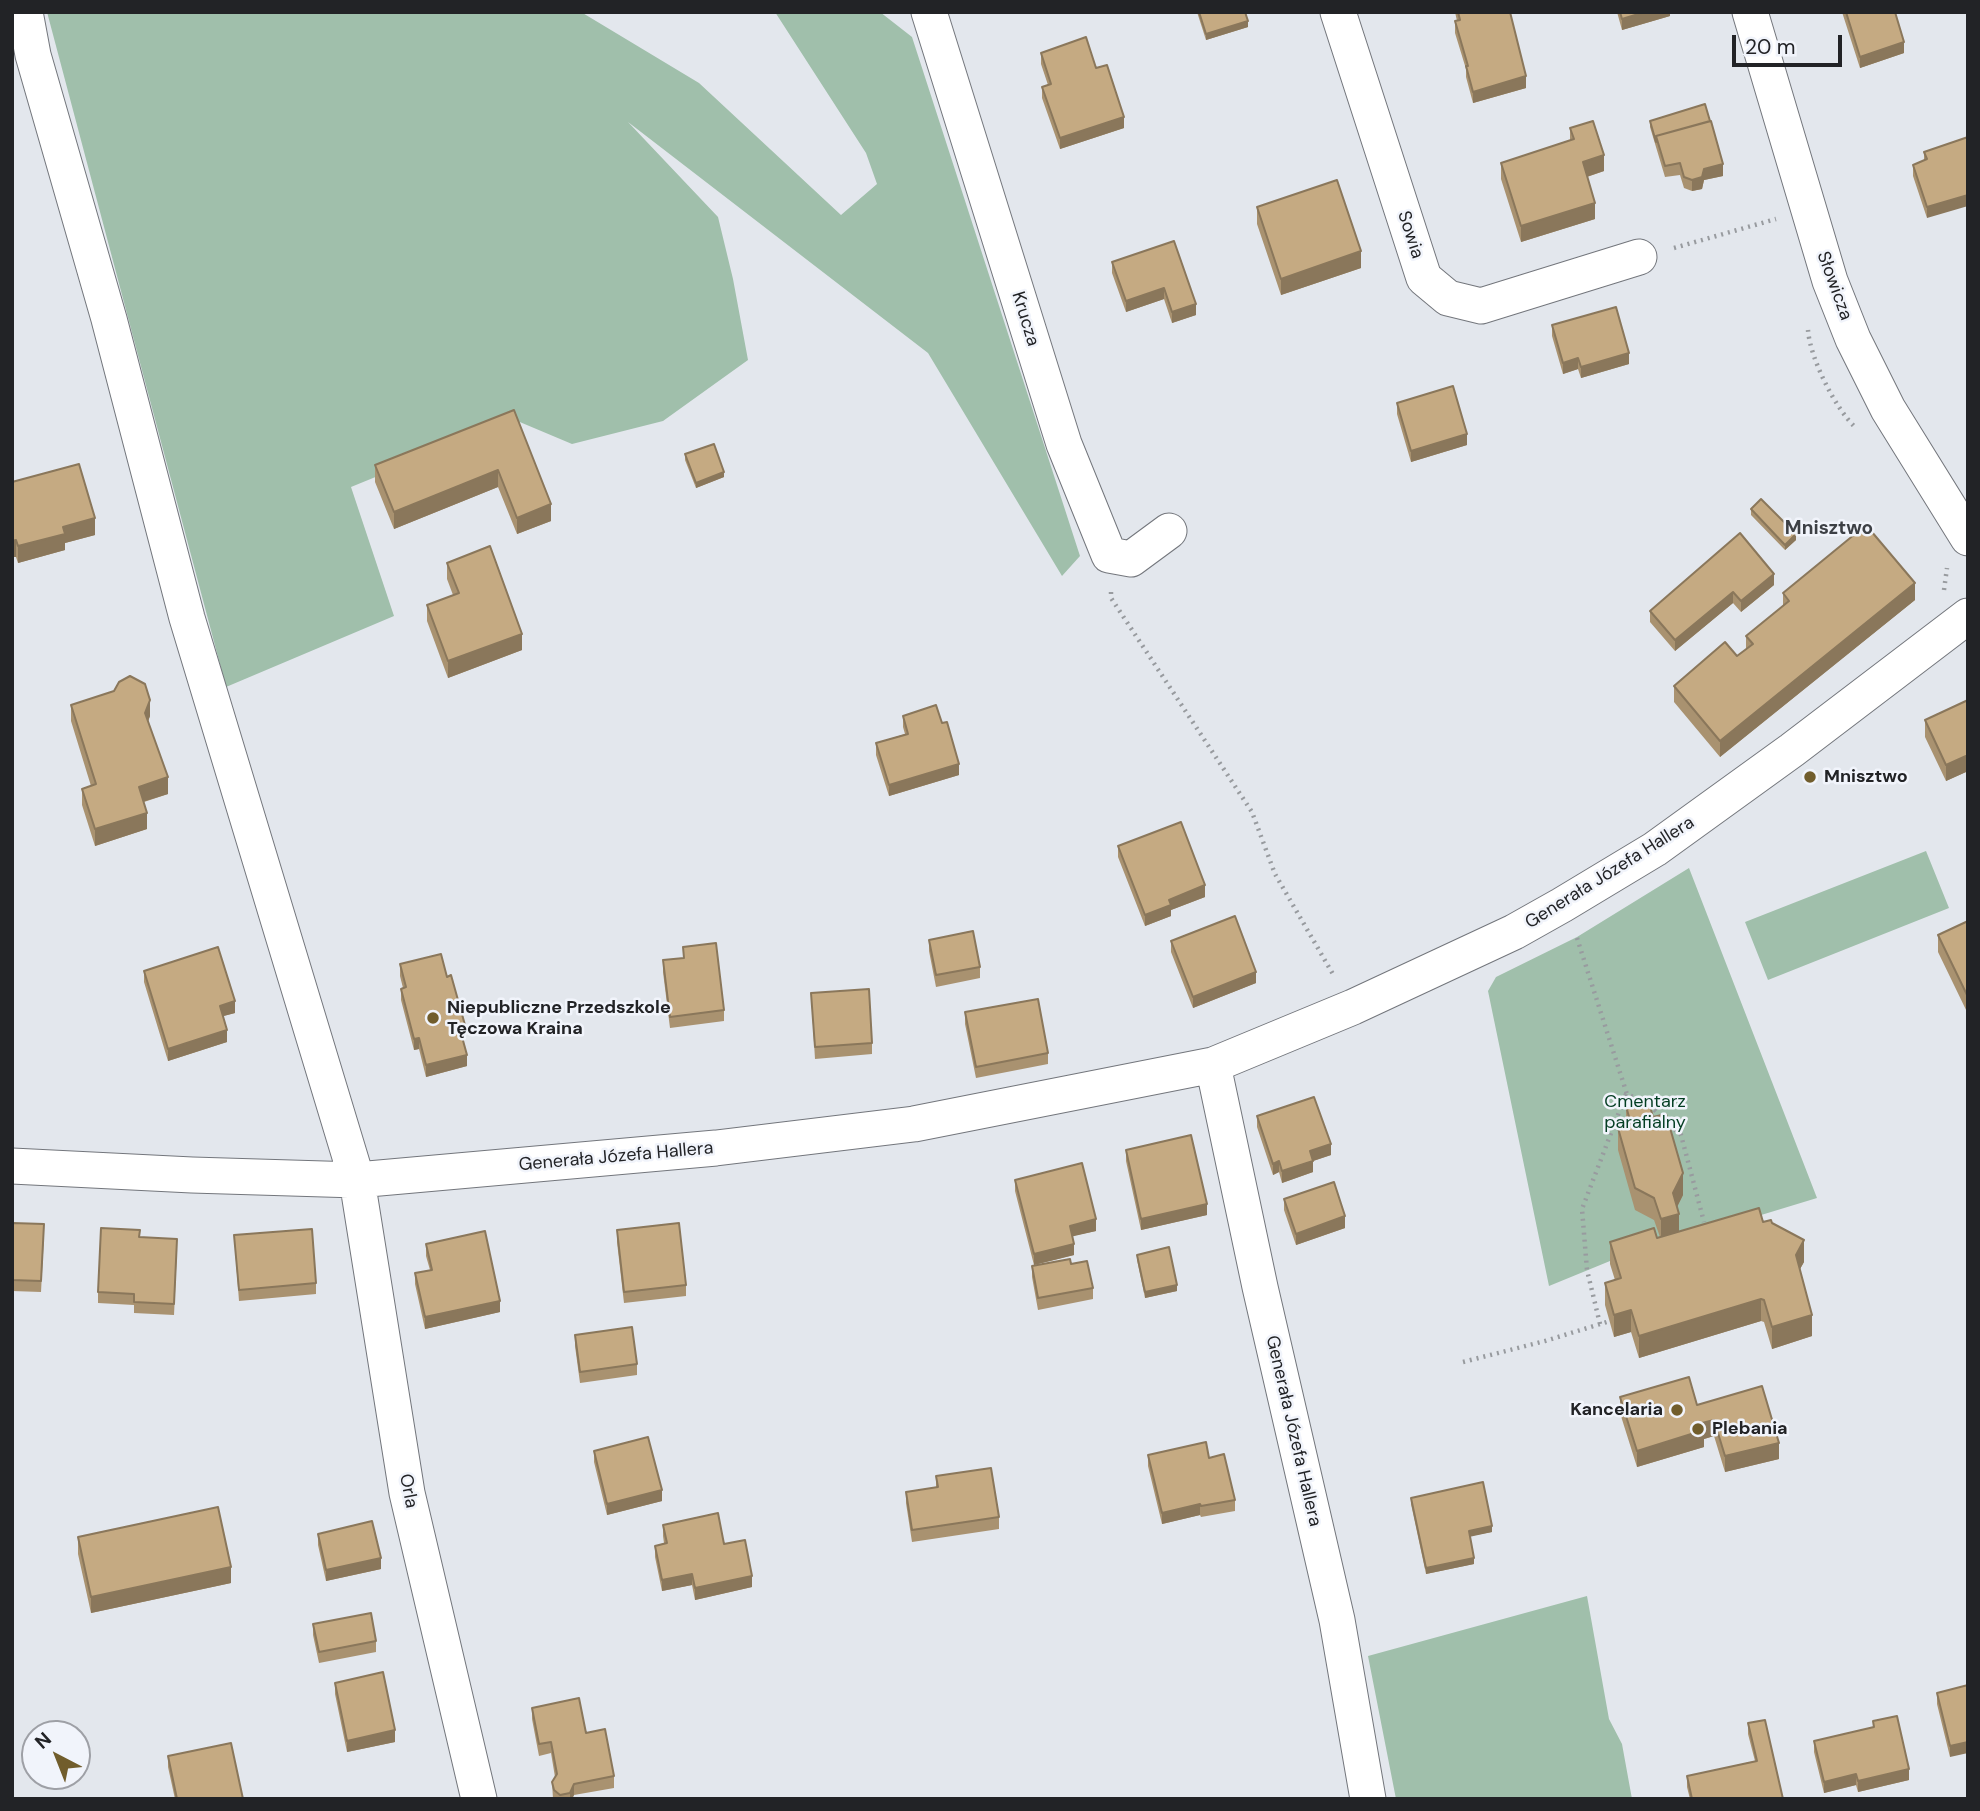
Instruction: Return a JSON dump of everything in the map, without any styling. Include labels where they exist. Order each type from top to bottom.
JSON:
[{"type":"street","name":"Orla","points":[[24,12],[33,55],[109,318],[171,560],[357,1180],[407,1493],[479,1799]]},
{"type":"street","name":"Krucza","points":[[929,12],[1064,444],[1109,555],[1130,559],[1169,531]]},
{"type":"street","name":"Sowia","points":[[1338,12],[1424,278],[1448,298],[1481,306],[1639,257]]},
{"type":"street","name":"Słowicza","points":[[1750,12],[1829,281],[1853,339],[1888,409],[1968,538]]},
{"type":"street","name":"Generała Józefa Hallera","points":[[12,1166],[357,1180],[716,1149],[914,1124],[1213,1065],[1353,1007],[1514,932],[1655,849],[1792,750],[1968,616]]},
{"type":"street","name":"Generała Józefa Hallera","points":[[1213,1065],[1260,1287],[1336,1620],[1368,1799]]},
{"type":"path","points":[[1639,257],[1807,209]]},
{"type":"path","points":[[1110,587],[1111,597],[1252,812],[1275,874],[1353,1007]]},
{"type":"path","points":[[1577,937],[1633,1114]]},
{"type":"path","points":[[1626,1094],[1646,1102],[1681,1135],[1704,1223]]},
{"type":"path","points":[[1600,1324],[1587,1270],[1582,1209],[1626,1094]]},
{"type":"path","points":[[1463,1362],[1610,1321]]},
{"type":"green space","points":[[47,12],[581,12],[699,83],[841,215],[877,184],[866,153],[775,12],[880,12],[912,37],[1080,556],[1062,576],[928,353],[628,122],[718,217],[748,360],[663,421],[572,444],[515,420],[351,487],[394,616],[226,687]]},
{"type":"green space","points":[[1926,851],[1949,908],[1768,980],[1745,922]]},
{"type":"green space","name":"Cmentarz parafialny","points":[[1689,868],[1817,1198],[1610,1261],[1549,1286],[1488,991],[1496,977],[1577,937]]},
{"type":"green space","points":[[1587,1596],[1609,1719],[1622,1744],[1632,1799],[1396,1799],[1368,1656]]},
{"type":"building","points":[[1199,12],[1245,12],[1248,21],[1206,34]]},
{"type":"building","points":[[1458,12],[1510,12],[1526,76],[1473,92],[1455,21],[1460,20]]},
{"type":"building","points":[[1620,12],[1645,12],[1622,19]]},
{"type":"building","points":[[1846,12],[1895,12],[1904,42],[1860,57]]},
{"type":"building","points":[[1086,37],[1096,68],[1107,65],[1124,117],[1060,138],[1042,87],[1051,84],[1041,53]]},
{"type":"building","points":[[1705,104],[1710,121],[1656,136],[1656,142],[1650,121]]},
{"type":"building","points":[[1593,121],[1604,155],[1583,162],[1595,203],[1521,226],[1501,163],[1574,139],[1570,128]]},
{"type":"building","points":[[1711,121],[1723,164],[1704,169],[1702,177],[1692,180],[1684,177],[1680,163],[1665,166],[1656,136]]},
{"type":"building","points":[[1968,137],[1968,195],[1927,207],[1913,165],[1927,159],[1924,152]]},
{"type":"building","points":[[1337,180],[1361,251],[1281,279],[1257,207]]},
{"type":"building","points":[[1174,241],[1196,304],[1172,312],[1164,288],[1126,301],[1112,262]]},
{"type":"building","points":[[1616,307],[1629,353],[1581,367],[1578,358],[1563,363],[1552,325]]},
{"type":"building","points":[[1453,386],[1467,434],[1411,451],[1397,403]]},
{"type":"building","points":[[514,410],[551,504],[517,518],[498,470],[394,512],[375,465]]},
{"type":"building","points":[[714,444],[724,472],[696,483],[685,454]]},
{"type":"building","points":[[79,464],[95,518],[63,527],[65,534],[18,546],[16,540],[12,541],[12,482]]},
{"type":"building","points":[[1761,499],[1796,534],[1785,545],[1751,509]]},
{"type":"building","points":[[1866,525],[1915,583],[1720,741],[1674,686],[1725,642],[1737,656],[1753,644],[1746,636],[1789,601],[1783,593]]},
{"type":"building","points":[[1740,533],[1774,574],[1741,601],[1733,592],[1675,640],[1650,611]]},
{"type":"building","points":[[490,546],[522,634],[448,661],[427,605],[459,593],[447,563]]},
{"type":"building","points":[[130,676],[145,684],[150,700],[145,713],[168,777],[139,787],[147,813],[95,829],[82,789],[96,784],[71,705],[114,691],[119,682]]},
{"type":"building","points":[[1968,700],[1968,758],[1966,756],[1946,765],[1925,720]]},
{"type":"building","points":[[936,705],[942,723],[947,722],[959,764],[889,785],[876,743],[908,734],[903,716]]},
{"type":"building","points":[[1181,822],[1205,885],[1169,900],[1171,905],[1145,915],[1118,846]]},
{"type":"building","points":[[1235,916],[1256,972],[1193,997],[1171,941]]},
{"type":"building","points":[[1968,921],[1968,997],[1938,935]]},
{"type":"building","points":[[973,931],[980,967],[936,975],[929,940]]},
{"type":"building","points":[[716,943],[724,1010],[670,1017],[663,960],[684,958],[683,947]]},
{"type":"building","points":[[218,947],[235,1001],[220,1006],[227,1030],[168,1049],[144,971]]},
{"type":"building","name":"Niepubliczne Przedszkole Tęczowa Kraina","points":[[441,954],[447,977],[451,975],[465,1025],[459,1026],[467,1055],[426,1065],[419,1038],[414,1039],[401,989],[406,987],[400,964]]},
{"type":"building","points":[[869,989],[872,1043],[815,1047],[811,993]]},
{"type":"building","points":[[1038,999],[1048,1053],[976,1067],[965,1012]]},
{"type":"building","points":[[1314,1097],[1331,1144],[1310,1151],[1313,1161],[1282,1171],[1279,1161],[1273,1164],[1257,1116]]},
{"type":"building","points":[[1648,1099],[1653,1117],[1666,1114],[1683,1173],[1673,1193],[1679,1214],[1661,1219],[1654,1198],[1635,1188],[1618,1128],[1631,1124],[1626,1106]]},
{"type":"building","points":[[1191,1135],[1207,1204],[1141,1219],[1126,1150]]},
{"type":"building","points":[[1082,1163],[1096,1219],[1070,1226],[1074,1244],[1034,1254],[1015,1180]]},
{"type":"building","points":[[1334,1182],[1345,1216],[1296,1234],[1284,1199]]},
{"type":"building","points":[[1759,1208],[1763,1222],[1771,1220],[1804,1240],[1796,1255],[1812,1315],[1772,1327],[1764,1300],[1761,1299],[1639,1336],[1631,1310],[1614,1315],[1605,1283],[1621,1278],[1610,1242],[1654,1228],[1657,1238]]},
{"type":"building","points":[[12,1223],[44,1224],[41,1281],[12,1280]]},
{"type":"building","points":[[679,1223],[686,1285],[624,1292],[617,1230]]},
{"type":"building","points":[[101,1228],[140,1230],[139,1237],[177,1239],[174,1304],[134,1302],[134,1294],[98,1292]]},
{"type":"building","points":[[312,1229],[316,1283],[239,1290],[234,1235]]},
{"type":"building","points":[[485,1231],[500,1301],[425,1317],[415,1273],[432,1270],[426,1244]]},
{"type":"building","points":[[1169,1247],[1177,1285],[1145,1292],[1137,1255]]},
{"type":"building","points":[[1070,1259],[1071,1264],[1087,1261],[1093,1288],[1038,1298],[1032,1266]]},
{"type":"building","points":[[632,1327],[637,1364],[580,1372],[575,1335]]},
{"type":"building","name":"Plebania","points":[[1689,1377],[1697,1405],[1762,1386],[1779,1443],[1725,1456],[1714,1420],[1702,1423],[1704,1430],[1637,1451],[1620,1397]]},
{"type":"building","points":[[648,1437],[662,1490],[607,1504],[594,1451]]},
{"type":"building","points":[[1206,1442],[1209,1458],[1224,1454],[1235,1500],[1201,1506],[1200,1504],[1162,1513],[1148,1455]]},
{"type":"building","points":[[991,1468],[999,1517],[912,1530],[906,1492],[938,1487],[936,1476]]},
{"type":"building","points":[[1483,1482],[1492,1526],[1469,1531],[1474,1558],[1426,1568],[1411,1498]]},
{"type":"building","points":[[218,1507],[231,1567],[91,1597],[78,1537]]},
{"type":"building","points":[[718,1513],[724,1544],[745,1540],[752,1576],[695,1588],[692,1574],[662,1580],[655,1546],[667,1543],[663,1525]]},
{"type":"building","points":[[372,1521],[381,1558],[326,1570],[318,1534]]},
{"type":"building","points":[[371,1613],[376,1641],[319,1652],[313,1624]]},
{"type":"building","points":[[383,1672],[395,1730],[347,1741],[335,1683]]},
{"type":"building","points":[[1968,1685],[1968,1742],[1950,1746],[1937,1693]]},
{"type":"building","points":[[579,1698],[586,1733],[605,1729],[614,1776],[574,1784],[570,1793],[560,1795],[554,1790],[552,1782],[557,1774],[551,1742],[539,1744],[532,1708]]},
{"type":"building","points":[[1897,1716],[1909,1769],[1858,1781],[1856,1774],[1824,1782],[1814,1741],[1874,1727],[1873,1721]]},
{"type":"building","points":[[1765,1720],[1783,1799],[1692,1799],[1687,1776],[1757,1761],[1748,1723]]},
{"type":"building","points":[[231,1743],[243,1799],[177,1799],[168,1756]]},
{"type":"place","name":"Mnisztwo","points":[[1810,777]]},
{"type":"place","name":"Niepubliczne Przedszkole Tęczowa Kraina","points":[[433,1018]]},
{"type":"place","name":"Kancelaria","points":[[1677,1410]]},
{"type":"place","name":"Plebania","points":[[1698,1429]]},
{"type":"district","name":"Mnisztwo","points":[[1829,529]]}]
